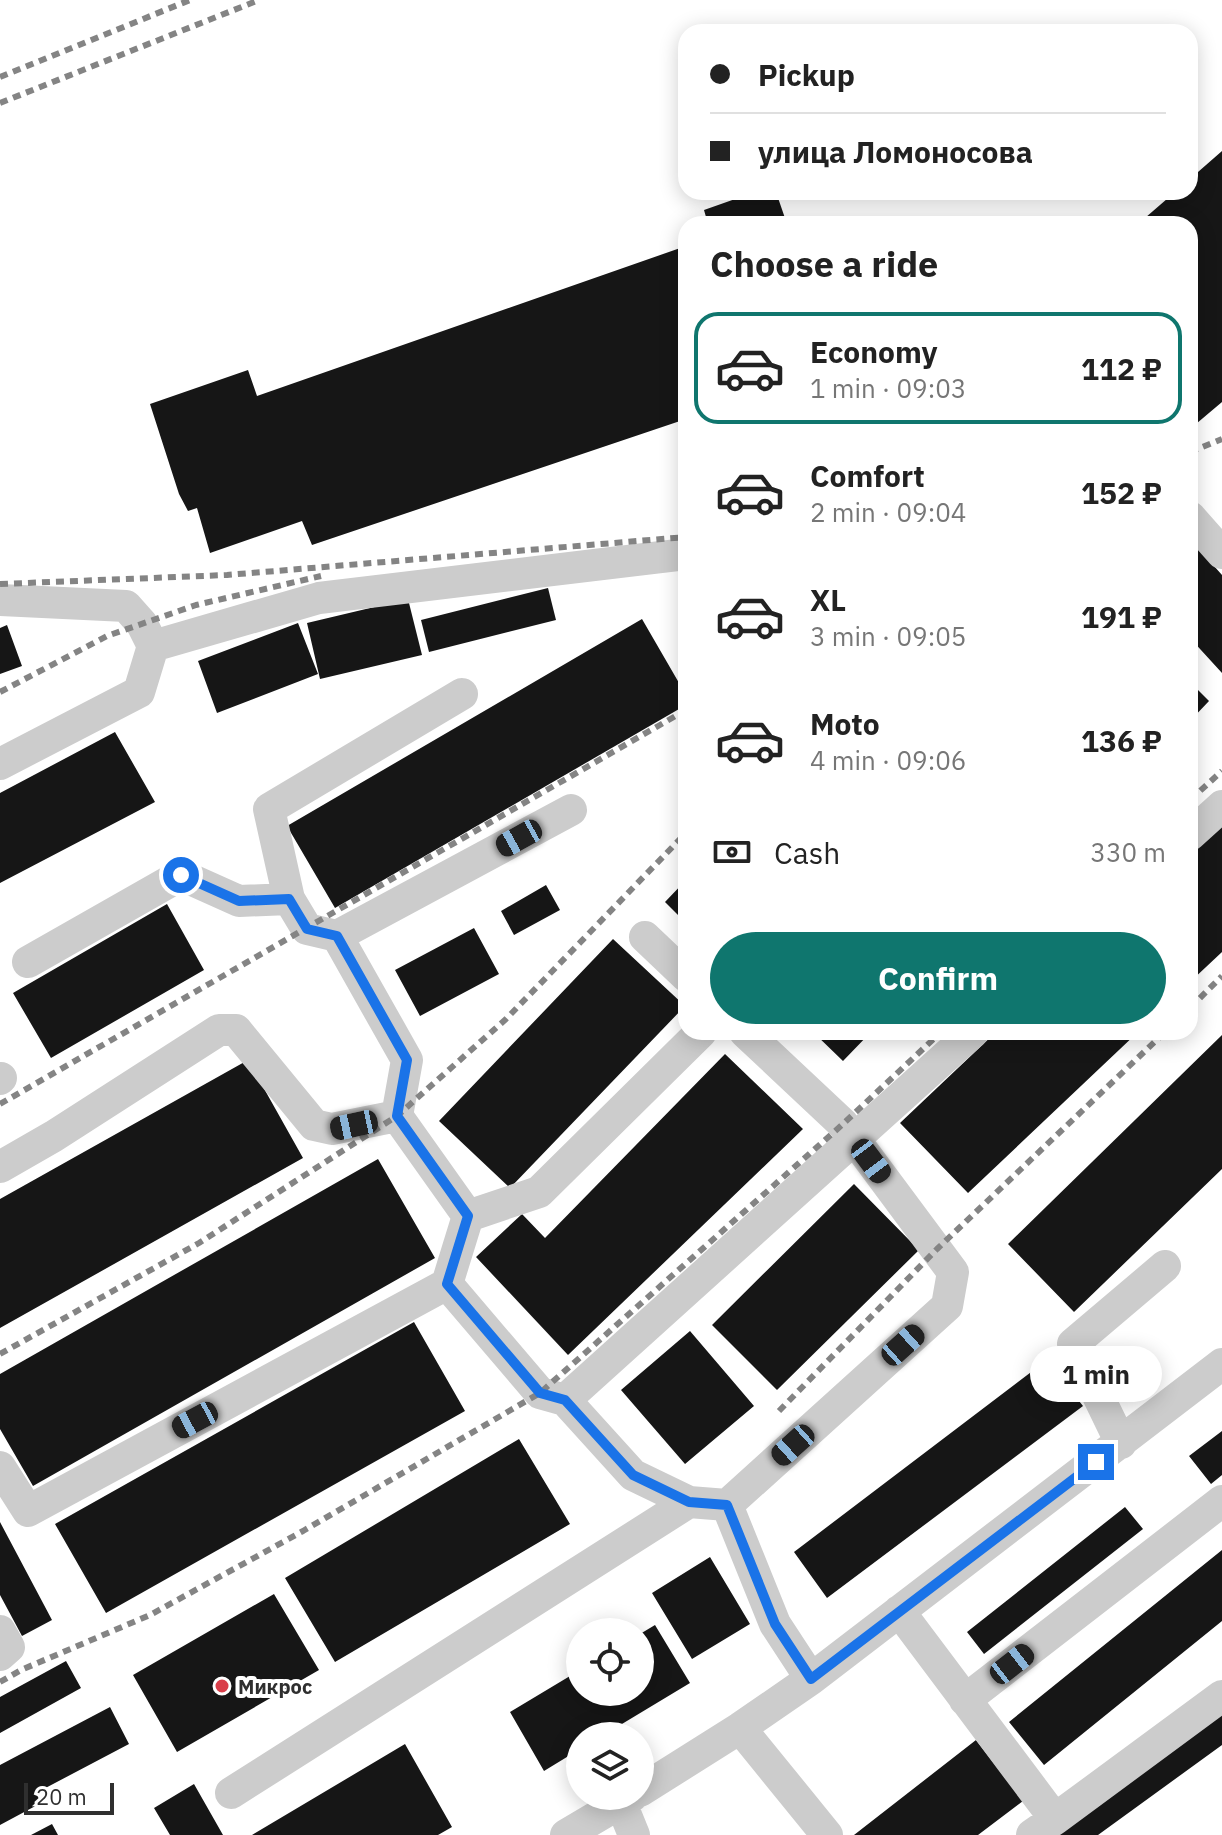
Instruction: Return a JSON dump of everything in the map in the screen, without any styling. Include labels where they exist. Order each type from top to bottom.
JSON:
[{"type":"street","points":[[1198,526],[1222,553]]},
{"type":"street","points":[[153,646],[319,598],[678,555]]},
{"type":"street","points":[[0,600],[126,606],[142,624],[153,646],[139,692],[0,764]]},
{"type":"street","points":[[462,694],[269,809],[289,899],[307,929],[337,936],[571,810]]},
{"type":"street","points":[[1198,828],[1222,806]]},
{"type":"street","points":[[28,962],[181,875],[239,901],[289,899]]},
{"type":"street","points":[[337,936],[407,1060],[397,1116],[468,1216]]},
{"type":"street","points":[[645,937],[678,968]]},
{"type":"street","points":[[0,1167],[219,1030],[236,1030],[314,1125],[332,1129],[397,1116]]},
{"type":"street","points":[[468,1216],[539,1192],[693,1040]]},
{"type":"street","points":[[447,1284],[540,1393],[565,1400],[633,1475],[689,1502],[727,1505],[947,1306],[953,1272],[843,1124],[754,1040]]},
{"type":"street","points":[[565,1400],[964,1040]]},
{"type":"street","points":[[0,1467],[28,1511],[447,1284],[468,1216]]},
{"type":"street","points":[[1121,1443],[1073,1344],[1165,1266]]},
{"type":"street","points":[[654,1782],[811,1679],[1222,1364]]},
{"type":"street","points":[[965,1700],[1222,1501]]},
{"type":"street","points":[[231,1793],[689,1502]]},
{"type":"street","points":[[727,1505],[775,1624],[811,1679]]},
{"type":"street","points":[[899,1611],[965,1700],[1044,1827],[1222,1696]]},
{"type":"street","points":[[0,1631],[9,1647],[0,1655]]},
{"type":"street","points":[[740,1728],[827,1835]]},
{"type":"street","points":[[566,1835],[609,1810]]},
{"type":"street","points":[[632,1810],[634,1835]]},
{"type":"building","points":[[1222,151],[1222,402],[1198,422],[1198,216],[1147,216],[1166,200],[1198,200],[1198,172]]},
{"type":"building","points":[[732,200],[779,200],[784,216],[706,216],[704,210]]},
{"type":"building","points":[[678,249],[678,422],[312,545],[302,521],[210,553],[197,508],[188,511],[179,494],[150,404],[248,370],[257,396]]},
{"type":"building","points":[[1198,548],[1222,575],[1222,673],[1198,647]]},
{"type":"building","points":[[548,588],[556,620],[429,652],[421,620]]},
{"type":"building","points":[[408,599],[422,655],[320,679],[307,623]]},
{"type":"building","points":[[642,619],[678,681],[678,710],[335,908],[287,826]]},
{"type":"building","points":[[298,623],[318,674],[217,713],[198,661]]},
{"type":"building","points":[[7,625],[22,666],[0,674],[0,628]]},
{"type":"building","points":[[1198,690],[1209,701],[1198,713]]},
{"type":"building","points":[[115,732],[155,802],[0,883],[0,793]]},
{"type":"building","points":[[1222,817],[1222,952],[1198,974],[1198,840]]},
{"type":"building","points":[[546,885],[560,910],[514,935],[501,911]]},
{"type":"building","points":[[678,888],[678,915],[665,902]]},
{"type":"building","points":[[167,904],[204,970],[51,1058],[13,993]]},
{"type":"building","points":[[474,928],[499,974],[420,1016],[395,970]]},
{"type":"building","points":[[613,939],[678,999],[678,1013],[510,1188],[439,1121]]},
{"type":"building","points":[[1222,1035],[1222,1169],[1074,1312],[1008,1244]]},
{"type":"building","points":[[821,1040],[863,1040],[843,1061]]},
{"type":"building","points":[[988,1040],[1130,1040],[968,1193],[900,1123]]},
{"type":"building","points":[[725,1054],[803,1129],[568,1355],[476,1257],[522,1214],[545,1238]]},
{"type":"building","points":[[248,1060],[303,1158],[0,1328],[0,1199]]},
{"type":"building","points":[[378,1159],[435,1258],[33,1486],[0,1429],[0,1374]]},
{"type":"building","points":[[854,1184],[919,1250],[777,1390],[712,1325]]},
{"type":"building","points":[[414,1322],[465,1411],[106,1613],[55,1524]]},
{"type":"building","points":[[690,1331],[754,1406],[685,1464],[621,1390]]},
{"type":"building","points":[[1047,1360],[1083,1406],[827,1598],[794,1552]]},
{"type":"building","points":[[1222,1431],[1222,1475],[1211,1484],[1189,1456]]},
{"type":"building","points":[[519,1439],[570,1524],[335,1662],[285,1578]]},
{"type":"building","points":[[1125,1507],[1143,1529],[984,1654],[967,1632]]},
{"type":"building","points":[[0,1522],[52,1620],[22,1636],[0,1595]]},
{"type":"building","points":[[1222,1550],[1222,1621],[1044,1765],[1009,1722]]},
{"type":"building","points":[[710,1557],[750,1624],[692,1659],[652,1593]]},
{"type":"building","points":[[274,1594],[319,1670],[177,1752],[133,1675]]},
{"type":"building","points":[[654,1626],[690,1683],[654,1705]]},
{"type":"building","points":[[66,1661],[81,1688],[0,1733],[0,1697]]},
{"type":"building","points":[[566,1678],[566,1706],[652,1706],[625,1722],[566,1722],[566,1758],[544,1771],[510,1712]]},
{"type":"building","points":[[110,1707],[129,1744],[36,1793],[41,1803],[0,1825],[0,1765]]},
{"type":"building","points":[[1222,1712],[1222,1745],[1098,1835],[1054,1835]]},
{"type":"building","points":[[976,1740],[1023,1801],[978,1835],[854,1835]]},
{"type":"building","points":[[405,1744],[452,1827],[438,1835],[252,1835]]},
{"type":"building","points":[[194,1784],[223,1835],[170,1835],[154,1808]]},
{"type":"building","points":[[52,1824],[58,1835],[31,1835]]},
{"type":"railway","points":[[0,77],[190,0]]},
{"type":"railway","points":[[0,103],[259,0]]},
{"type":"railway","points":[[1198,449],[1222,439]]},
{"type":"railway","points":[[0,584],[227,575],[678,538]]},
{"type":"railway","points":[[0,692],[107,636],[196,605],[321,576]]},
{"type":"railway","points":[[0,1104],[678,715]]},
{"type":"railway","points":[[1198,793],[1222,771]]},
{"type":"railway","points":[[0,1354],[199,1243],[397,1116],[506,1019],[678,841]]},
{"type":"railway","points":[[1198,1000],[1222,976]]},
{"type":"railway","points":[[0,1682],[150,1615],[303,1531],[540,1393],[843,1124],[932,1040]]},
{"type":"railway","points":[[779,1411],[937,1249],[1157,1040]]},
{"type":"place","name":"Микрос","points":[[222,1686]]},
{"type":"route","points":[[181,875],[239,901],[289,899],[307,929],[337,936],[407,1060],[397,1116],[468,1216],[447,1284],[540,1393],[565,1400],[633,1475],[689,1502],[727,1505],[775,1624],[811,1679],[1096,1462]]}]
